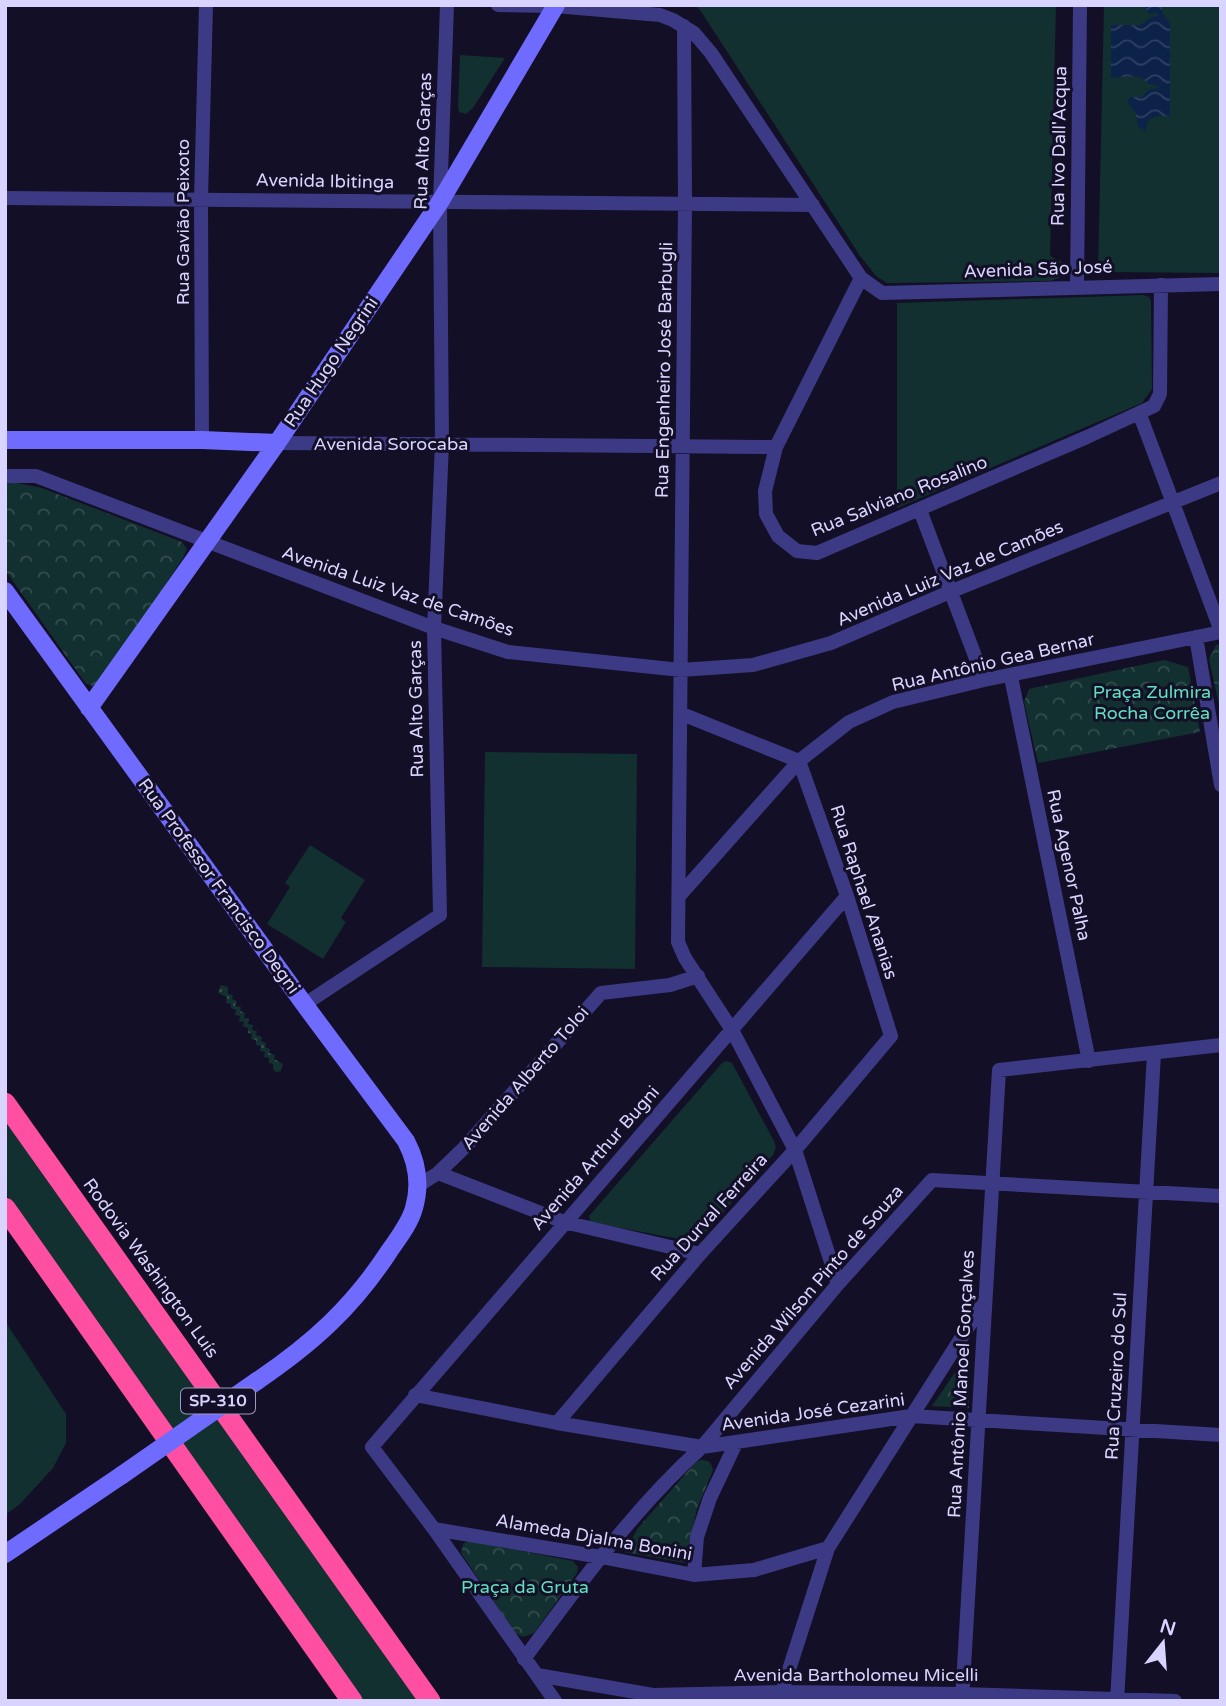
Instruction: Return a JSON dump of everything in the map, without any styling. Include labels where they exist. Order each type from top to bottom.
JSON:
[{"type":"highway","name":"Rodovia Washington Luís","points":[[5,1103],[429,1701]]},
{"type":"highway","name":"SP-310","points":[[5,1208],[352,1701]]},
{"type":"main road","name":"Rua Hugo Negrini","points":[[89,708],[258,469],[440,202],[555,6]]},
{"type":"main road","name":"Avenida Sorocaba","points":[[5,440],[202,440],[276,443]]},
{"type":"main road","points":[[246,442],[258,469]]},
{"type":"main road","name":"Rua Professor Francisco Degni","points":[[5,592],[406,1141],[414,1156],[418,1186]]},
{"type":"main road","points":[[5,1554],[320,1335],[371,1279],[405,1228],[414,1210],[418,1186]]},
{"type":"street","name":"Rua Gavião Peixoto","points":[[202,440],[201,199],[206,5]]},
{"type":"street","name":"Rua Alto Garças","points":[[305,1004],[440,915],[434,628],[442,444],[440,202],[447,5]]},
{"type":"street","points":[[498,5],[647,13],[660,15],[684,26],[704,43],[861,278]]},
{"type":"street","name":"Rua Ivo Dall'Acqua","points":[[1077,287],[1080,5]]},
{"type":"street","name":"Rua Engenheiro José Barbugli","points":[[684,26],[682,714],[678,942],[685,958],[732,1030],[795,1150],[838,1284]]},
{"type":"street","name":"Avenida Ibitinga","points":[[5,198],[813,205]]},
{"type":"street","name":"Avenida São José","points":[[861,278],[882,293],[1221,284]]},
{"type":"street","name":"Rua Salviano Rosalino","points":[[861,278],[776,447],[765,491],[766,514],[778,536],[797,551],[817,553],[1140,415],[1154,406],[1160,394],[1161,285]]},
{"type":"street","points":[[1140,415],[1221,631]]},
{"type":"street","name":"Avenida Sorocaba","points":[[276,443],[776,447]]},
{"type":"street","name":"Avenida Luiz Vaz de Camões","points":[[5,476],[36,476],[434,628],[508,652],[681,670],[753,665],[831,643],[952,591],[1221,483]]},
{"type":"street","points":[[920,510],[984,680]]},
{"type":"street","name":"Rua Antônio Gea Bernar","points":[[680,895],[799,761],[849,722],[882,707],[984,680],[1011,677],[1221,631]]},
{"type":"street","points":[[1196,638],[1221,785]]},
{"type":"street","name":"Rua Agenor Palha","points":[[1011,677],[1089,1061]]},
{"type":"street","points":[[682,714],[799,761]]},
{"type":"street","name":"Rua Raphael Ananias","points":[[799,761],[847,896],[891,1036]]},
{"type":"street","name":"Avenida Arthur Bugni","points":[[434,1529],[372,1447],[847,896]]},
{"type":"street","name":"Avenida Alberto Toloi","points":[[418,1186],[438,1173],[464,1148],[601,993],[670,985],[698,976]]},
{"type":"street","name":"Rua Durval Ferreira","points":[[557,1423],[700,1254],[795,1150],[891,1036]]},
{"type":"street","points":[[1089,1061],[1221,1045]]},
{"type":"street","name":"Rua Cruzeiro do Sul","points":[[1117,1700],[1154,1054]]},
{"type":"street","name":"Rua Antônio Manoel Gonçalves","points":[[962,1698],[999,1070],[1089,1061]]},
{"type":"street","points":[[438,1173],[564,1222],[700,1254]]},
{"type":"street","name":"Avenida Wilson Pinto de Souza","points":[[524,1658],[601,1557],[680,1467],[702,1447],[838,1284],[932,1180],[992,1183]]},
{"type":"street","points":[[992,1183],[1221,1196]]},
{"type":"street","points":[[780,1697],[828,1548],[985,1301]]},
{"type":"street","name":"Avenida José Cezarini","points":[[415,1395],[557,1423],[702,1447],[911,1416],[1221,1434]]},
{"type":"street","points":[[694,1575],[697,1537],[710,1497],[736,1443]]},
{"type":"street","points":[[434,1529],[555,1701]]},
{"type":"street","name":"Alameda Djalma Bonini","points":[[434,1529],[694,1575],[754,1570],[828,1548]]},
{"type":"street","name":"Avenida Bartholomeu Micelli","points":[[537,1675],[653,1695],[1175,1701]]},
{"type":"green space","points":[[694,5],[1056,5],[1050,256],[1062,262],[1059,278],[1050,281],[887,283],[876,276],[860,256],[700,10]]},
{"type":"green space","points":[[1104,5],[1221,5],[1221,273],[1098,272]]},
{"type":"green space","points":[[460,55],[505,58],[473,108],[466,114],[459,112],[458,107]]},
{"type":"green space","points":[[1143,295],[1151,301],[1152,389],[1142,403],[897,508],[897,303]]},
{"type":"green space","points":[[5,483],[42,488],[182,542],[187,549],[99,684],[86,684],[5,570]]},
{"type":"green space","name":"Praça Zulmira Rocha Corrêa","points":[[1221,644],[1221,714],[1209,659],[1216,645]]},
{"type":"green space","name":"Praça Zulmira Rocha Corrêa","points":[[1164,660],[1188,667],[1200,732],[1038,763],[1024,702],[1029,689]]},
{"type":"green space","points":[[485,752],[637,754],[635,969],[482,967]]},
{"type":"green space","points":[[310,845],[365,880],[341,918],[346,922],[323,959],[267,924],[290,887],[285,883]]},
{"type":"green space","points":[[221,985],[228,987],[228,994],[233,995],[232,999],[237,1001],[235,1006],[241,1007],[240,1011],[245,1013],[244,1018],[249,1019],[248,1024],[253,1025],[252,1030],[262,1037],[261,1041],[266,1043],[265,1047],[270,1049],[269,1053],[275,1055],[274,1059],[283,1064],[281,1071],[276,1072],[273,1069],[269,1058],[264,1057],[265,1052],[260,1051],[261,1046],[251,1039],[252,1034],[243,1026],[244,1022],[239,1021],[240,1016],[235,1015],[236,1010],[226,1003],[227,997],[218,993]]},
{"type":"green space","points":[[723,1062],[732,1063],[774,1141],[776,1147],[773,1155],[707,1231],[694,1238],[684,1240],[590,1222],[589,1216]]},
{"type":"green space","points":[[5,1116],[420,1701],[362,1701],[5,1193]]},
{"type":"green space","points":[[5,1321],[66,1414],[66,1443],[53,1468],[20,1504],[5,1515]]},
{"type":"green space","points":[[969,1352],[969,1408],[932,1406]]},
{"type":"green space","points":[[701,1460],[709,1462],[713,1470],[697,1509],[685,1563],[624,1552],[638,1528],[695,1463]]},
{"type":"green space","name":"Praça da Gruta","points":[[468,1541],[573,1561],[578,1567],[577,1573],[534,1633],[523,1637],[515,1633],[461,1553],[463,1544]]},
{"type":"water","points":[[1144,5],[1162,5],[1162,12],[1170,24],[1170,116],[1151,119],[1146,131],[1138,127],[1136,114],[1127,101],[1131,97],[1142,97],[1148,90],[1159,86],[1148,84],[1137,77],[1111,78],[1111,25],[1140,25],[1159,16],[1156,12],[1149,14]]}]
